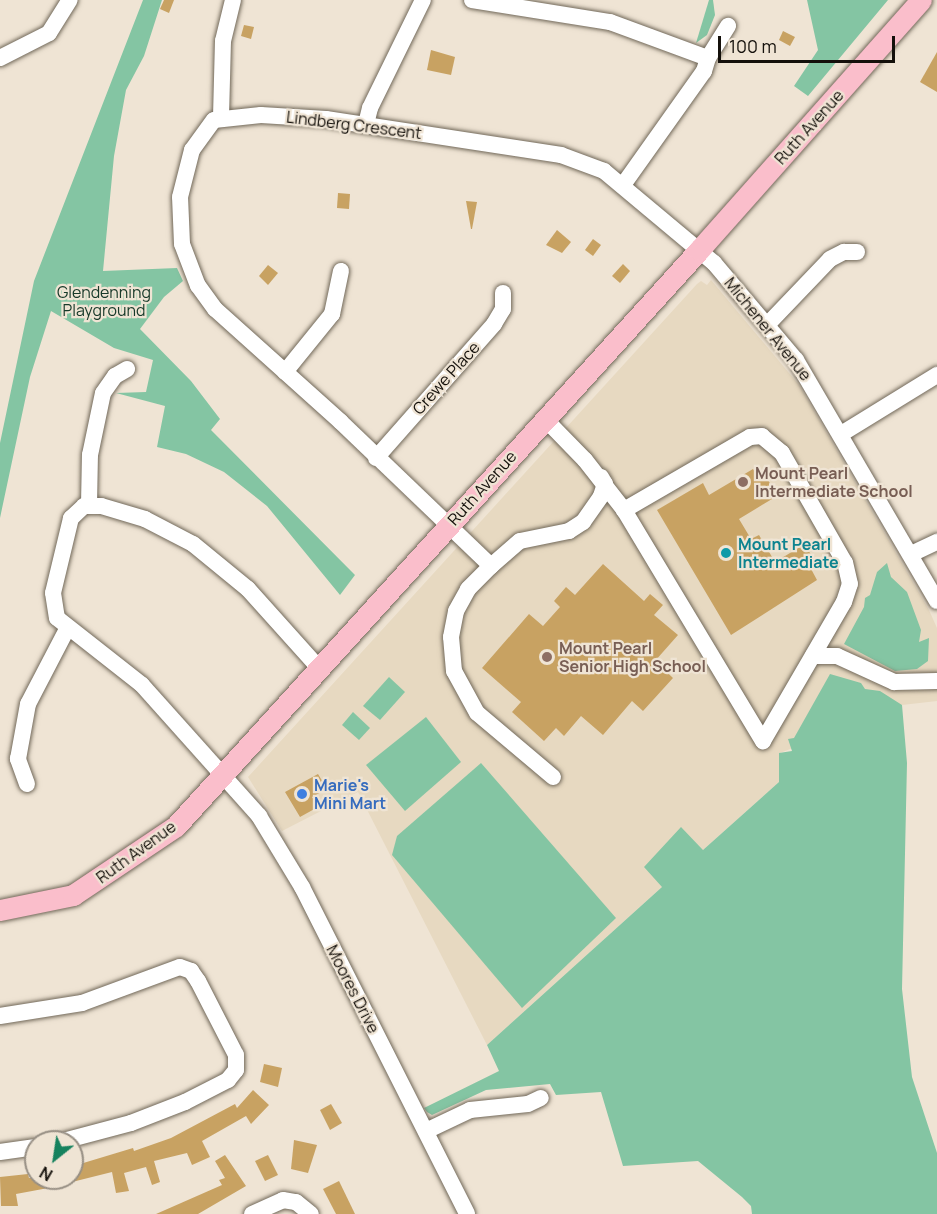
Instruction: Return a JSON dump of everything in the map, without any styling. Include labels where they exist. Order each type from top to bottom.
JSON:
[{"type":"main road","name":"Ruth Avenue","points":[[0,910],[57,900],[102,878],[176,826],[699,250],[919,0]]},
{"type":"street","points":[[0,58],[49,33],[70,0]]},
{"type":"street","points":[[233,0],[223,48],[221,117],[202,132],[184,174],[179,221],[185,257],[209,303],[491,566]]},
{"type":"street","points":[[366,124],[370,108],[423,0]]},
{"type":"street","points":[[472,0],[610,22],[708,58]]},
{"type":"street","points":[[623,185],[704,70],[708,58],[728,26]]},
{"type":"street","name":"Lindberg Crescent","points":[[221,117],[294,116],[366,124],[561,155],[595,166],[623,185],[699,250]]},
{"type":"street","name":"Michener Avenue","points":[[699,250],[767,325],[811,381],[937,601]]},
{"type":"street","points":[[767,325],[830,259],[844,252],[857,252]]},
{"type":"street","points":[[285,372],[332,314],[341,272]]},
{"type":"street","name":"Crewe Place","points":[[376,458],[494,324],[503,309],[503,293]]},
{"type":"street","points":[[89,505],[90,455],[103,393],[115,376],[127,369]]},
{"type":"street","points":[[841,434],[937,375]]},
{"type":"street","points":[[548,416],[587,452],[763,741],[847,596],[850,577],[773,443],[762,436],[745,439],[624,510]]},
{"type":"street","points":[[553,777],[477,713],[454,671],[451,637],[456,611],[468,589],[491,566],[520,541],[577,527],[593,511],[605,484]]},
{"type":"street","points":[[27,784],[18,759],[28,704],[66,629],[54,612],[55,581],[68,524],[75,513],[89,505],[145,519],[209,555],[248,589],[318,668]]},
{"type":"street","points":[[911,554],[937,542]]},
{"type":"street","name":"Moores Drive","points":[[66,629],[133,676],[259,816],[282,852],[426,1131],[466,1214]]},
{"type":"street","points":[[813,656],[837,656],[894,682],[937,681]]},
{"type":"street","points":[[0,1016],[82,1003],[180,967],[190,971],[198,981],[236,1055],[236,1070],[228,1080],[185,1102],[131,1123],[84,1135]]},
{"type":"street","points":[[426,1131],[470,1110],[528,1104],[542,1098]]},
{"type":"street","points":[[0,1152],[24,1149]]},
{"type":"street","points":[[252,1214],[283,1200],[296,1203],[311,1214]]},
{"type":"shaded area","name":"Mount Pearl Senior High School","points":[[711,280],[799,385],[929,610],[937,628],[937,701],[902,705],[780,753],[779,782],[703,850],[681,828],[663,886],[487,1045],[358,792],[282,831],[248,777],[697,284],[701,281],[707,285]]},
{"type":"green space","name":"Glendenning Playground","points":[[143,0],[162,0],[144,56],[126,90],[114,156],[103,271],[177,268],[183,281],[164,297],[140,329],[191,381],[220,419],[211,430],[355,575],[340,595],[267,506],[224,472],[186,454],[157,447],[165,406],[116,393],[146,392],[153,360],[114,348],[51,311],[30,377],[0,518],[0,443],[34,281]]},
{"type":"green space","points":[[709,0],[713,0],[715,15],[707,35],[696,43]]},
{"type":"green space","points":[[807,0],[888,0],[808,96],[794,86],[818,50]]},
{"type":"green space","points":[[887,563],[891,577],[907,592],[921,630],[919,642],[929,638],[928,661],[917,669],[895,671],[844,644],[864,607],[865,598],[870,595],[877,572]]},
{"type":"green space","points":[[830,674],[861,683],[865,689],[880,691],[902,705],[907,763],[902,989],[912,1077],[937,1153],[937,1214],[752,1214],[751,1206],[742,1197],[698,1161],[623,1166],[601,1092],[556,1095],[550,1084],[486,1090],[432,1115],[427,1112],[424,1108],[499,1071],[487,1045],[662,887],[644,867],[681,827],[703,850],[779,782],[779,753],[792,751],[788,739],[794,738]]},
{"type":"green space","points":[[389,677],[405,692],[380,720],[363,706]]},
{"type":"green space","points":[[353,712],[370,728],[359,740],[342,725]]},
{"type":"green space","points":[[426,717],[461,762],[405,811],[366,765]]},
{"type":"green space","points":[[481,763],[616,918],[522,1008],[392,855],[397,836]]},
{"type":"building","points":[[164,0],[174,0],[169,13],[160,9]]},
{"type":"building","points":[[244,25],[254,27],[251,39],[241,36]]},
{"type":"building","points":[[783,31],[795,37],[790,46],[779,40]]},
{"type":"building","points":[[431,50],[455,57],[451,75],[427,70]]},
{"type":"building","points":[[937,52],[937,92],[920,82]]},
{"type":"building","points":[[338,193],[350,194],[349,209],[337,208]]},
{"type":"building","points":[[466,201],[477,202],[472,229],[471,229]]},
{"type":"building","points":[[557,230],[571,242],[562,253],[546,245]]},
{"type":"building","points":[[593,239],[601,245],[593,256],[585,250]]},
{"type":"building","points":[[623,264],[630,271],[620,283],[612,276]]},
{"type":"building","points":[[268,265],[278,273],[268,285],[259,276]]},
{"type":"building","name":"Mount Pearl Intermediate","points":[[753,469],[761,481],[767,478],[777,496],[739,519],[751,539],[759,535],[775,562],[805,544],[816,564],[810,567],[817,580],[731,635],[657,510],[703,483],[709,495]]},
{"type":"building","name":"Mount Pearl Senior High School","points":[[603,564],[644,601],[650,594],[663,605],[654,615],[678,635],[655,661],[673,678],[643,711],[632,701],[603,735],[581,716],[564,736],[556,728],[544,741],[512,712],[521,702],[482,668],[529,614],[543,626],[560,607],[554,601],[566,587],[575,595]]},
{"type":"building","name":"Marie's Mini Mart","points":[[318,774],[327,789],[312,797],[318,807],[300,817],[285,792]]},
{"type":"building","points":[[264,1064],[282,1068],[278,1087],[260,1082]]},
{"type":"building","points":[[253,1090],[269,1105],[251,1124],[246,1116],[202,1141],[210,1157],[192,1165],[187,1153],[154,1161],[160,1182],[152,1185],[146,1167],[124,1173],[129,1191],[116,1193],[112,1172],[84,1179],[84,1163],[133,1148],[134,1151],[171,1138],[235,1104],[237,1108]]},
{"type":"building","points":[[331,1104],[342,1123],[330,1130],[320,1110]]},
{"type":"building","points":[[294,1140],[317,1145],[308,1173],[291,1169]]},
{"type":"building","points":[[225,1155],[246,1186],[198,1214],[156,1214],[222,1185],[219,1180],[225,1178],[215,1161]]},
{"type":"building","points":[[268,1155],[278,1175],[265,1181],[255,1161]]},
{"type":"building","points":[[24,1174],[24,1190],[38,1190],[16,1194],[18,1206],[1,1206],[0,1177]]},
{"type":"building","points":[[339,1181],[355,1214],[336,1214],[323,1189]]},
{"type":"place","name":"Mount Pearl Intermediate School","points":[[743,482]]},
{"type":"place","name":"Mount Pearl Intermediate","points":[[726,553]]},
{"type":"place","name":"Mount Pearl Senior High School","points":[[547,657]]},
{"type":"place","name":"Marie's Mini Mart","points":[[302,794]]}]
